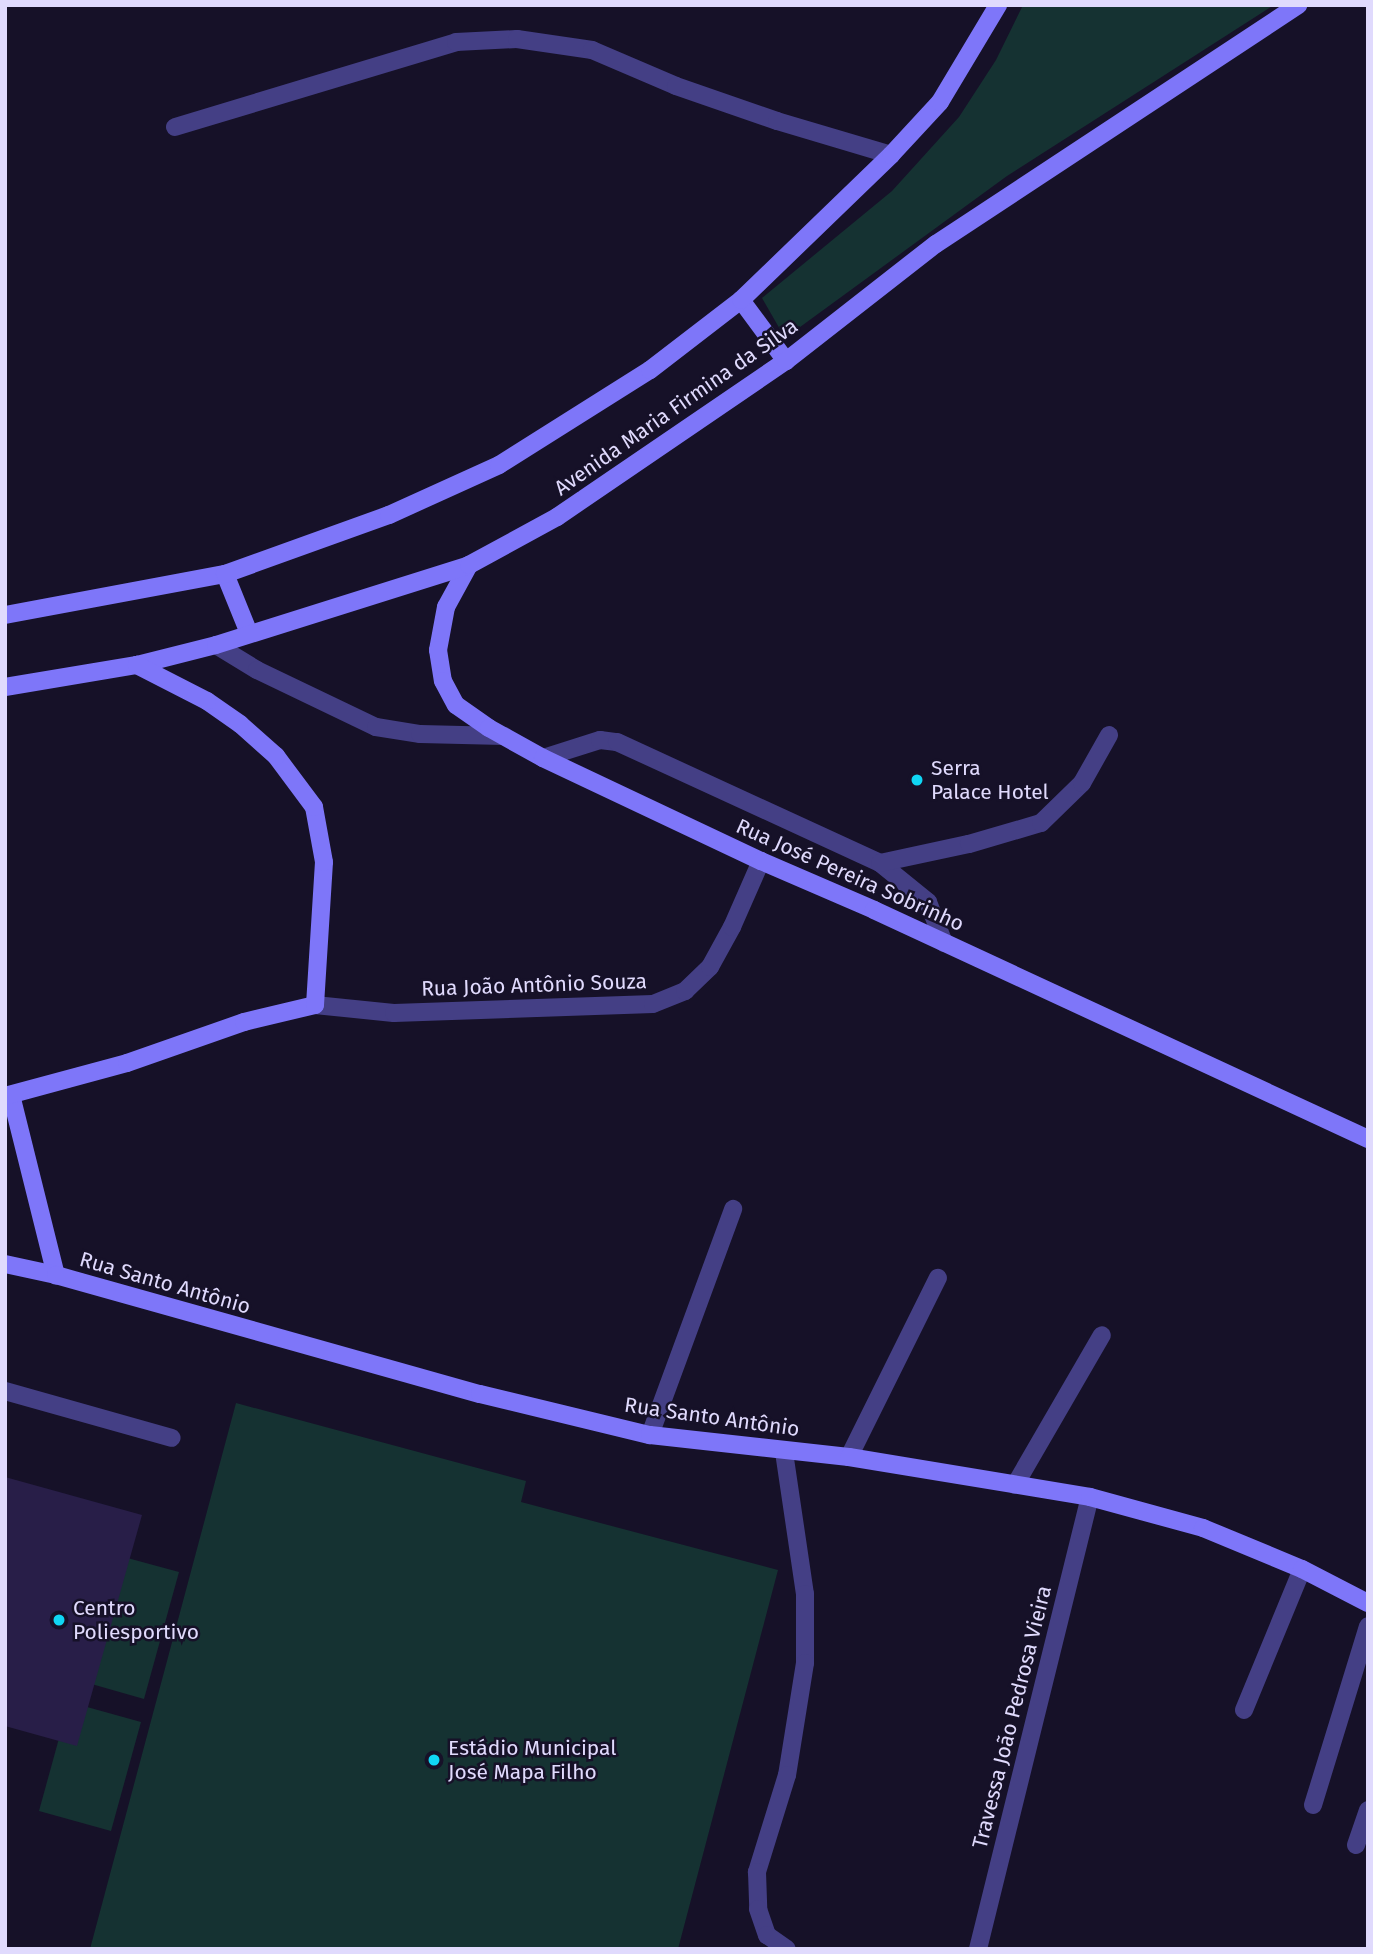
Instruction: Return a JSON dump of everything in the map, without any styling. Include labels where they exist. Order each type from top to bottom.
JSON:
[{"type":"main road","points":[[5,615],[225,575],[389,515],[499,465],[650,370],[741,300],[891,155],[940,102],[998,5]]},
{"type":"main road","name":"Avenida Maria Firmina da Silva","points":[[5,687],[137,666],[216,645],[469,565],[557,517],[786,361],[936,244],[1298,5]]},
{"type":"main road","points":[[741,300],[786,361]]},
{"type":"main road","name":"Rua José Pereira Sobrinho","points":[[469,565],[446,607],[438,650],[443,681],[456,705],[504,736],[543,758],[761,861],[1368,1139]]},
{"type":"main road","points":[[225,575],[249,633]]},
{"type":"main road","points":[[56,1275],[8,1096],[127,1063],[244,1022],[315,1005],[324,862],[314,807],[275,756],[240,724],[207,701],[137,666]]},
{"type":"main road","name":"Rua Santo Antônio","points":[[5,1264],[56,1275],[480,1394],[650,1435],[784,1452],[849,1457],[1090,1497],[1203,1528],[1303,1569],[1368,1603]]},
{"type":"street","points":[[176,127],[456,43],[517,39],[592,50],[676,86],[777,121],[891,155]]},
{"type":"street","points":[[216,645],[257,670],[376,727],[420,734],[504,736]]},
{"type":"street","points":[[880,863],[980,841],[1041,823],[1082,783],[1109,735]]},
{"type":"street","points":[[543,758],[600,740],[617,742],[880,863],[928,902],[944,943]]},
{"type":"street","name":"Rua João Antônio Souza","points":[[315,1005],[394,1013],[653,1004],[685,991],[710,967],[732,927],[761,861]]},
{"type":"street","points":[[650,1435],[733,1209]]},
{"type":"street","points":[[849,1457],[938,1278]]},
{"type":"street","points":[[1015,1485],[1102,1335]]},
{"type":"street","points":[[5,1391],[172,1438]]},
{"type":"street","points":[[784,1452],[805,1594],[805,1663],[788,1775],[757,1872],[758,1909],[767,1935],[787,1949]]},
{"type":"street","name":"Travessa João Pedrosa Vieira","points":[[978,1949],[1090,1497]]},
{"type":"street","points":[[1244,1710],[1303,1569]]},
{"type":"street","points":[[1312,1805],[1368,1626]]},
{"type":"street","points":[[1356,1845],[1368,1810]]},
{"type":"green space","points":[[1023,5],[1274,5],[1007,176],[785,338],[762,298],[892,191],[959,117],[996,60]]},
{"type":"green space","name":"Estádio Municipal José Mapa Filho","points":[[236,1403],[526,1481],[521,1502],[778,1570],[678,1949],[90,1949]]},
{"type":"green space","points":[[109,1553],[179,1572],[144,1699],[74,1679]]},
{"type":"green space","points":[[69,1702],[141,1722],[111,1831],[39,1811]]},
{"type":"building","name":"Centro Poliesportivo","points":[[5,1477],[142,1515],[77,1746],[5,1726]]},
{"type":"place","name":"Serra Palace Hotel","points":[[917,780]]},
{"type":"place","name":"Centro Poliesportivo","points":[[59,1620]]},
{"type":"place","name":"Estádio Municipal José Mapa Filho","points":[[434,1760]]}]
